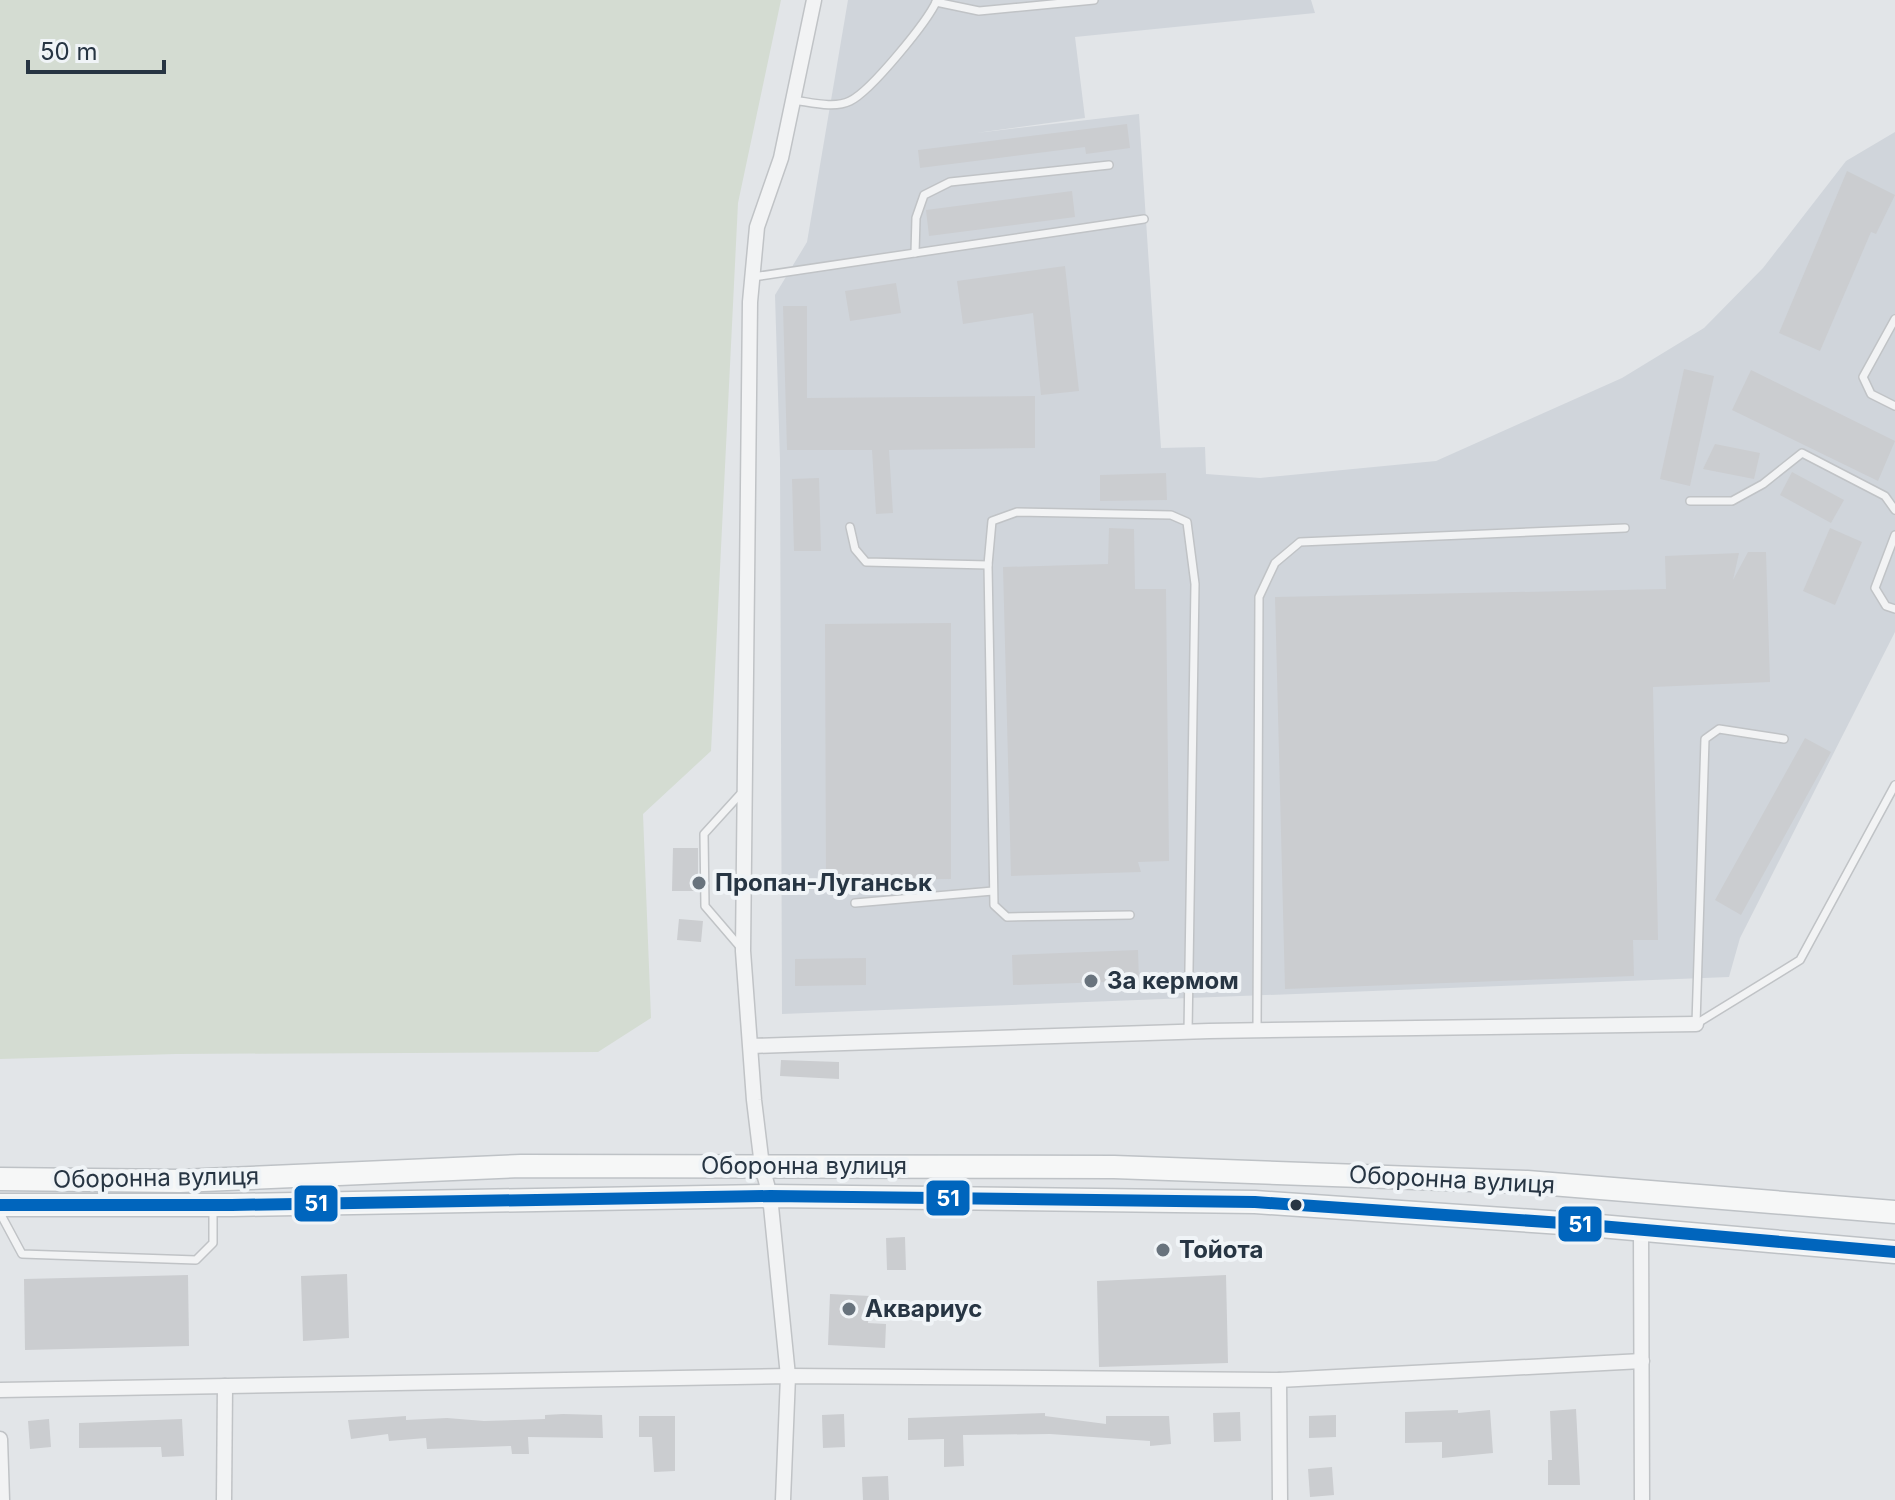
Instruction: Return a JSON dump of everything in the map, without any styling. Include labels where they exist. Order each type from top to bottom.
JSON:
[{"type":"main road","name":"Оборонна вулиця","points":[[0,1179],[180,1181],[505,1167],[1114,1167],[1257,1175],[1367,1174],[1527,1182],[1895,1212]]},
{"type":"main road","name":"Оборонна вулиця","points":[[0,1205],[770,1196],[1255,1202],[1577,1224],[1895,1252]]},
{"type":"street","points":[[783,1500],[788,1376],[770,1196],[762,1166],[743,951],[753,277],[757,227],[781,158],[814,0]]},
{"type":"street","points":[[751,1046],[1257,1030],[1696,1024]]},
{"type":"street","points":[[1641,1232],[1642,1500]]},
{"type":"street","points":[[0,1390],[788,1376],[1279,1380],[1642,1361]]},
{"type":"street","points":[[1279,1380],[1280,1500]]},
{"type":"street","points":[[224,1500],[225,1386]]},
{"type":"street","points":[[0,1439],[2,1500]]},
{"type":"lane","points":[[793,100],[830,104],[851,101],[919,30],[936,1],[979,11],[1094,0]]},
{"type":"lane","points":[[915,253],[916,218],[924,195],[950,182],[1109,165]]},
{"type":"lane","points":[[753,277],[1144,219]]},
{"type":"lane","points":[[1895,319],[1863,377],[1871,394],[1895,406]]},
{"type":"lane","points":[[1690,501],[1732,501],[1763,484],[1802,453],[1885,496],[1895,510]]},
{"type":"lane","points":[[1130,915],[1007,917],[994,905],[988,565],[992,521],[1017,512],[1171,515],[1187,522],[1195,584],[1188,1032]]},
{"type":"lane","points":[[850,527],[855,549],[866,562],[988,565]]},
{"type":"lane","points":[[1257,1030],[1259,597],[1275,563],[1300,542],[1625,528]]},
{"type":"lane","points":[[1895,535],[1875,588],[1886,606],[1895,609]]},
{"type":"lane","points":[[1696,1024],[1705,739],[1719,729],[1784,739]]},
{"type":"lane","points":[[1696,1024],[1800,960],[1895,785]]},
{"type":"lane","points":[[743,951],[705,906],[704,834],[746,789]]},
{"type":"lane","points":[[855,903],[993,891]]},
{"type":"lane","points":[[0,1213],[22,1254],[196,1260],[213,1243],[214,1204]]},
{"type":"shaded area","points":[[0,0],[781,0],[738,203],[711,751],[643,814],[651,1018],[598,1052],[176,1054],[0,1059]]},
{"type":"shaded area","points":[[848,0],[1311,0],[1315,13],[1075,37],[1085,118],[976,133],[1139,114],[1161,448],[1205,447],[1206,474],[1260,478],[1436,461],[1622,378],[1704,328],[1763,268],[1846,161],[1895,132],[1895,632],[1740,938],[1729,977],[782,1014],[780,460],[775,295],[807,242]]},
{"type":"building","points":[[1127,124],[1130,148],[1086,154],[1085,147],[920,168],[918,150]]},
{"type":"building","points":[[1847,171],[1895,195],[1876,234],[1871,232],[1820,351],[1779,333]]},
{"type":"building","points":[[1072,191],[1075,217],[929,236],[926,210]]},
{"type":"building","points":[[1065,266],[1079,391],[1041,395],[1033,313],[963,324],[957,281]]},
{"type":"building","points":[[896,283],[901,313],[850,321],[845,291]]},
{"type":"building","points":[[783,306],[807,306],[807,398],[1035,396],[1035,448],[889,450],[893,513],[876,514],[872,450],[787,450]]},
{"type":"building","points":[[1684,369],[1714,376],[1690,486],[1660,479]]},
{"type":"building","points":[[1751,370],[1895,441],[1878,481],[1732,410]]},
{"type":"building","points":[[1715,444],[1760,453],[1754,479],[1703,469]]},
{"type":"building","points":[[1792,472],[1844,500],[1831,523],[1780,495]]},
{"type":"building","points":[[1166,473],[1167,500],[1100,501],[1100,475]]},
{"type":"building","points":[[819,478],[821,551],[794,551],[792,479]]},
{"type":"building","points":[[1109,528],[1134,529],[1135,589],[1166,589],[1169,861],[1138,862],[1141,872],[1011,876],[1003,567],[1108,564]]},
{"type":"building","points":[[1830,528],[1862,542],[1835,605],[1803,591]]},
{"type":"building","points":[[1748,552],[1766,552],[1770,682],[1653,687],[1658,940],[1633,940],[1634,976],[1285,989],[1275,597],[1666,589],[1665,556],[1739,553],[1733,580]]},
{"type":"building","points":[[951,623],[951,879],[826,880],[825,624]]},
{"type":"building","points":[[1805,738],[1831,752],[1741,915],[1715,900]]},
{"type":"building","points":[[673,848],[698,848],[698,891],[672,891]]},
{"type":"building","points":[[679,919],[703,921],[701,942],[677,940]]},
{"type":"building","points":[[1138,950],[1139,981],[1013,985],[1012,955]]},
{"type":"building","points":[[866,958],[866,985],[795,986],[795,959]]},
{"type":"building","points":[[781,1060],[839,1062],[839,1079],[780,1076]]},
{"type":"building","points":[[905,1237],[906,1270],[887,1270],[886,1238]]},
{"type":"building","points":[[347,1274],[349,1338],[303,1341],[301,1276]]},
{"type":"building","points":[[188,1275],[189,1346],[25,1350],[24,1279]]},
{"type":"building","points":[[1226,1275],[1228,1363],[1099,1367],[1097,1281]]},
{"type":"building","name":"Аквариус","points":[[830,1294],[870,1296],[868,1323],[886,1324],[885,1348],[828,1345]]},
{"type":"building","points":[[1576,1409],[1580,1485],[1548,1485],[1548,1460],[1552,1460],[1550,1411]]},
{"type":"building","points":[[1458,1410],[1458,1413],[1490,1410],[1493,1453],[1442,1458],[1442,1442],[1405,1443],[1405,1412]]},
{"type":"building","points":[[1240,1412],[1241,1441],[1214,1442],[1213,1413]]},
{"type":"building","points":[[1045,1413],[1045,1416],[1106,1424],[1106,1416],[1169,1416],[1171,1444],[1150,1446],[1150,1441],[1050,1434],[963,1435],[964,1466],[944,1467],[944,1439],[908,1440],[908,1418]]},
{"type":"building","points":[[844,1414],[845,1447],[823,1448],[822,1415]]},
{"type":"building","points":[[545,1415],[602,1415],[603,1438],[528,1437],[529,1454],[512,1454],[511,1446],[427,1449],[426,1438],[389,1441],[388,1434],[351,1439],[348,1420],[406,1416],[406,1420],[447,1418],[484,1421],[545,1419]]},
{"type":"building","points":[[1336,1415],[1336,1437],[1309,1438],[1309,1416]]},
{"type":"building","points":[[639,1416],[675,1416],[675,1471],[654,1472],[652,1437],[639,1437]]},
{"type":"building","points":[[49,1419],[51,1447],[30,1449],[28,1421]]},
{"type":"building","points":[[182,1419],[184,1456],[162,1457],[161,1447],[79,1448],[79,1423]]},
{"type":"building","points":[[1332,1467],[1334,1495],[1310,1497],[1308,1469]]},
{"type":"building","points":[[888,1476],[889,1500],[863,1500],[862,1477]]},
{"type":"transit line","name":"51","points":[[0,1205],[232,1205],[770,1196],[1255,1202],[1577,1224],[1895,1252]]},
{"type":"place","name":"Пропан-Луганськ","points":[[699,883]]},
{"type":"place","name":"За кермом","points":[[1091,981]]},
{"type":"place","name":"Тойота","points":[[1163,1250]]},
{"type":"place","name":"Аквариус","points":[[849,1309]]}]
